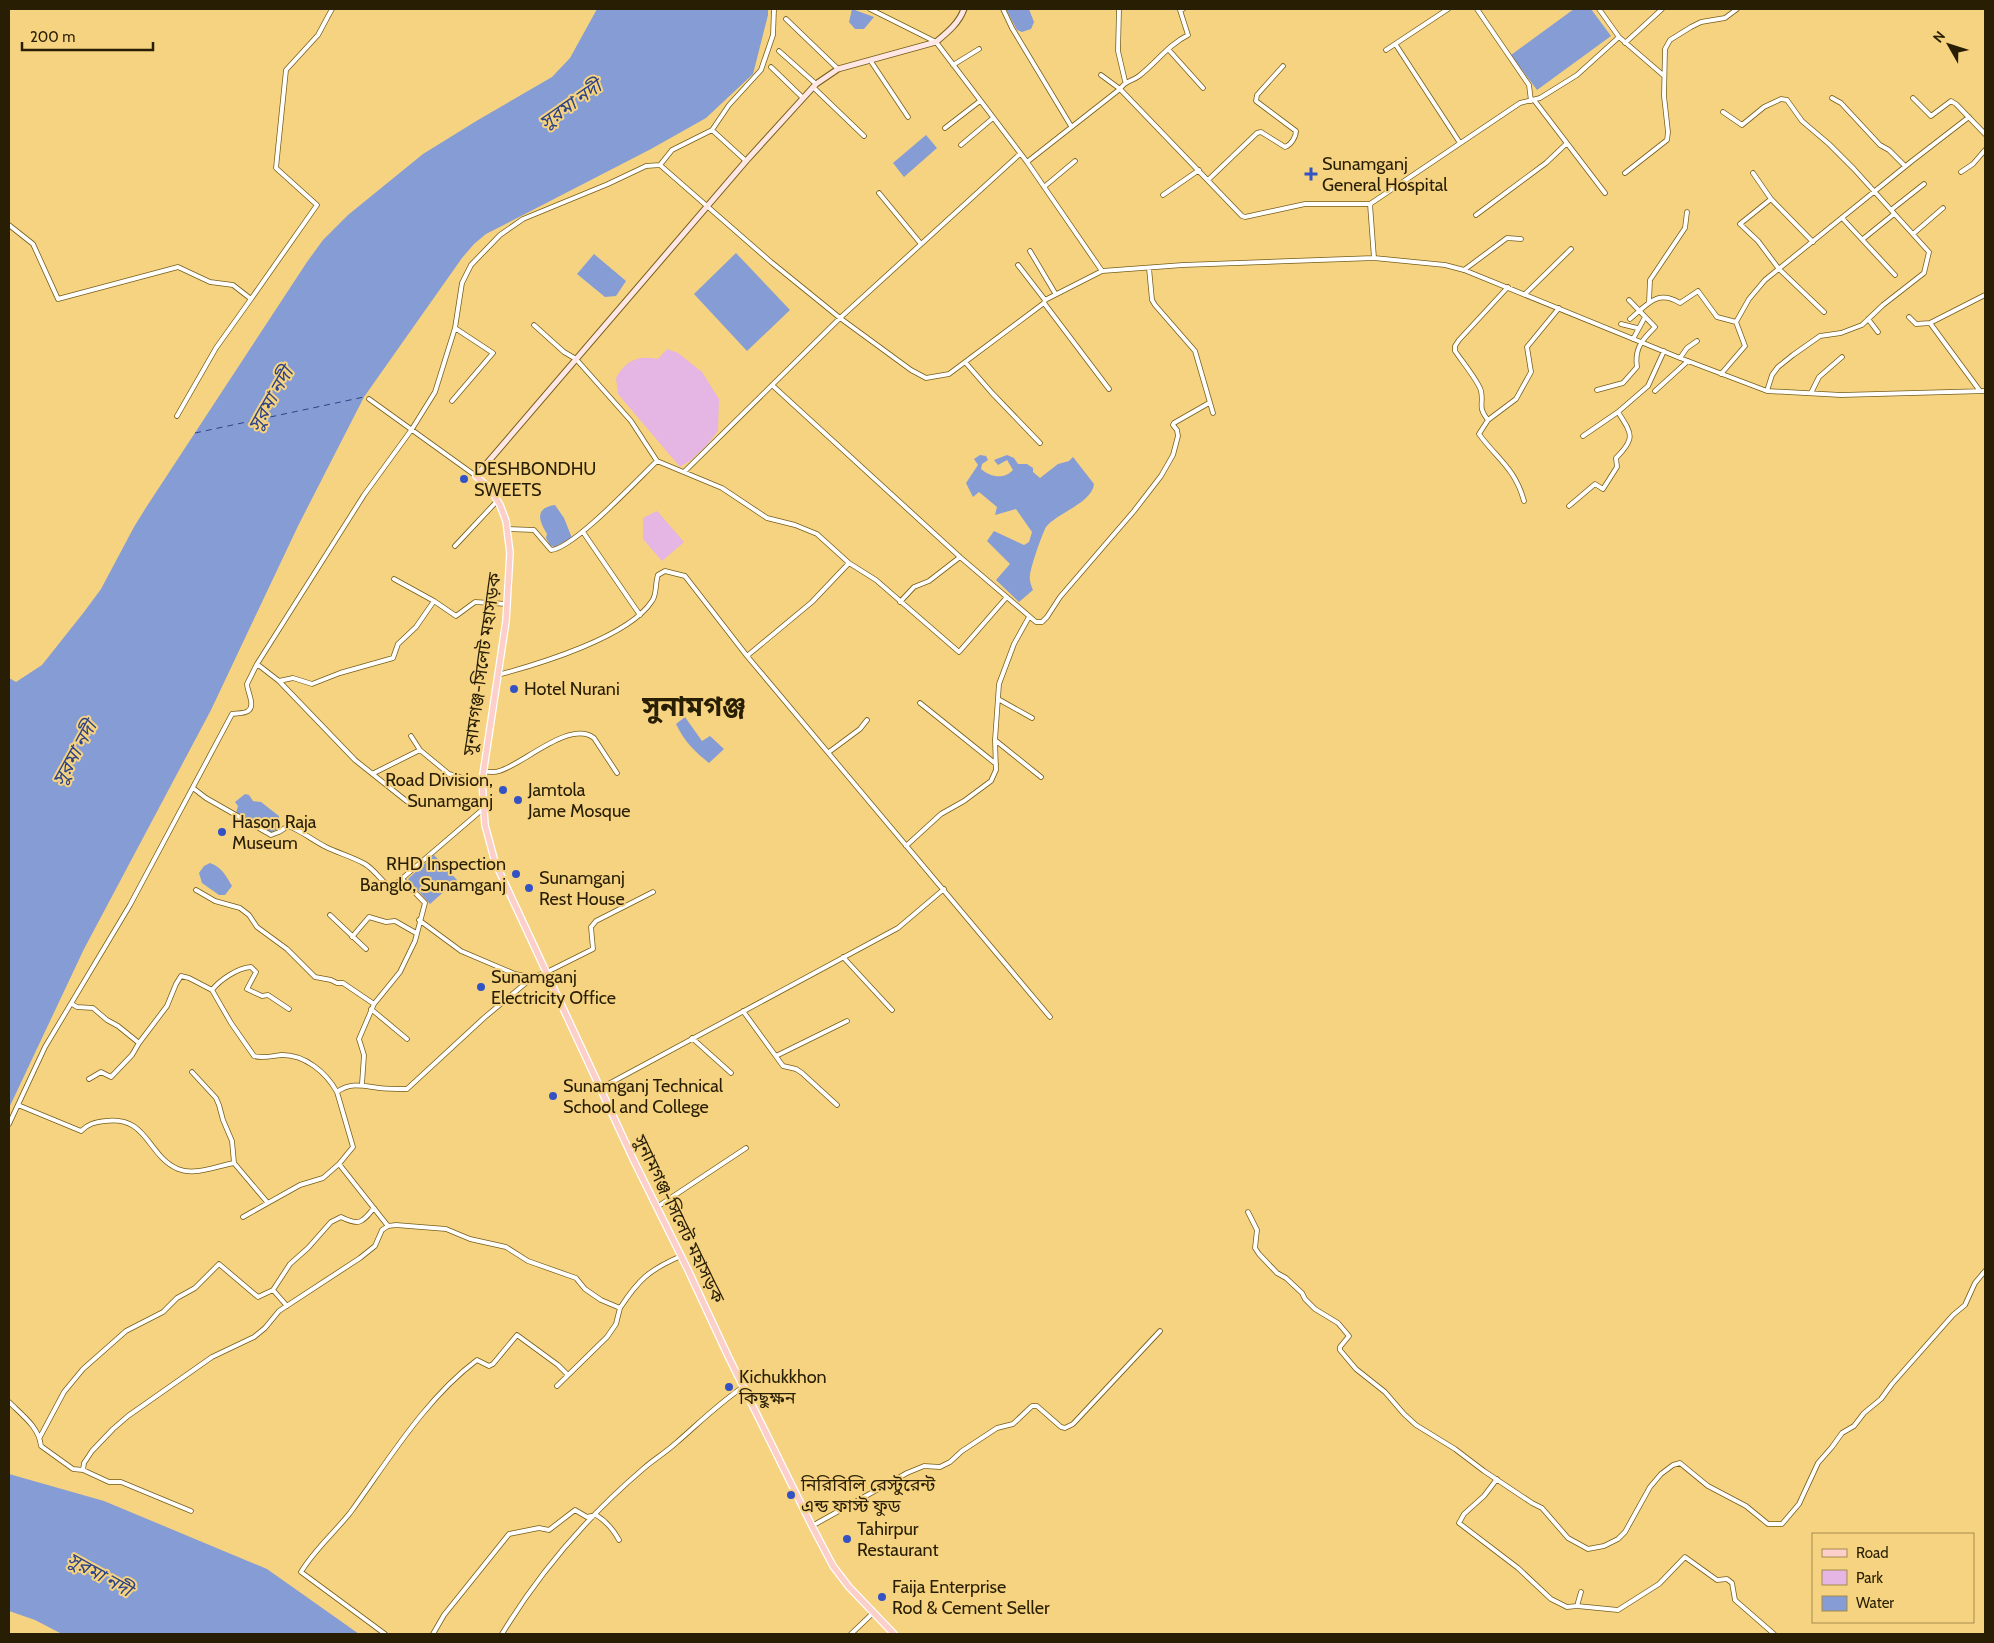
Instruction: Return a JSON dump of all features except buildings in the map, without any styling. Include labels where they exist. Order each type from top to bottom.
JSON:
[{"type":"main road","points":[[476,476],[746,161],[814,85],[838,68],[936,42],[961,17],[964,9]]},
{"type":"main road","name":"সুনামগঞ্জ-সিলেট মহাসড়ক","points":[[476,476],[488,486],[498,500],[508,529],[510,575],[508,604],[482,771],[485,825],[495,862],[657,1207],[812,1526],[833,1566],[848,1587],[894,1634]]},
{"type":"street","points":[[177,416],[216,348],[317,205],[276,168],[286,70],[318,35],[332,9]]},
{"type":"street","points":[[660,165],[672,150],[712,130],[729,105],[761,70],[773,35],[774,9]]},
{"type":"street","points":[[870,9],[936,42],[1027,162],[1102,270]]},
{"type":"street","points":[[1004,9],[1012,28],[1071,126]]},
{"type":"street","points":[[1119,9],[1118,51],[1125,81]]},
{"type":"street","points":[[1027,162],[1120,89],[1125,81],[1137,78],[1168,49],[1188,35],[1180,10],[1182,9]]},
{"type":"street","points":[[1386,50],[1448,9]]},
{"type":"street","points":[[1477,9],[1529,85],[1533,101],[1605,193]]},
{"type":"street","points":[[1625,43],[1662,9]]},
{"type":"street","points":[[1625,173],[1667,140],[1663,75],[1664,49],[1670,40],[1701,22],[1725,18],[1736,9]]},
{"type":"street","points":[[1601,10],[1619,37],[1663,75]]},
{"type":"street","points":[[786,19],[838,68]]},
{"type":"street","points":[[1101,75],[1120,89],[1245,217],[1305,204],[1370,204],[1520,103],[1533,101],[1577,75],[1619,37]]},
{"type":"street","points":[[1396,45],[1460,143]]},
{"type":"street","points":[[953,65],[979,49]]},
{"type":"street","points":[[1168,49],[1203,88]]},
{"type":"street","points":[[779,51],[864,136]]},
{"type":"street","points":[[870,60],[908,117]]},
{"type":"street","points":[[1208,180],[1257,133],[1261,132],[1285,147],[1289,146],[1296,136],[1296,131],[1290,124],[1256,101],[1257,95],[1283,66]]},
{"type":"street","points":[[770,67],[802,98]]},
{"type":"street","points":[[1832,98],[1841,103],[1880,145],[1889,150],[1906,166]]},
{"type":"street","points":[[1913,98],[1931,116],[1951,101],[1985,134]]},
{"type":"street","points":[[1723,112],[1742,125],[1764,108],[1781,99],[1787,100],[1802,121],[1830,144],[1930,252],[1924,273],[1910,282],[1862,324],[1841,333],[1820,336],[1803,347],[1778,367],[1772,375],[1767,391]]},
{"type":"street","points":[[945,128],[980,101]]},
{"type":"street","points":[[1721,374],[1745,346],[1736,322],[1739,314],[1766,280],[1969,117]]},
{"type":"street","points":[[961,145],[993,118]]},
{"type":"street","points":[[712,130],[746,161]]},
{"type":"street","points":[[1476,215],[1539,168],[1566,144]]},
{"type":"street","points":[[1961,172],[1973,164],[1985,150]]},
{"type":"street","points":[[684,472],[840,318],[1020,154]]},
{"type":"street","points":[[1044,187],[1075,161]]},
{"type":"street","points":[[9,1124],[45,1047],[130,905],[232,714],[247,712],[251,709],[252,705],[246,684],[257,664],[364,495],[435,392],[454,328],[462,283],[472,265],[500,235],[522,219],[608,184],[646,166],[660,165],[840,318],[911,370],[926,378],[949,374],[1055,293],[1102,270],[1374,258],[1445,265],[1464,270],[1591,320],[1680,358],[1767,391],[1842,395],[1985,391]]},
{"type":"street","points":[[1163,194],[1198,170]]},
{"type":"street","points":[[1753,173],[1771,199],[1813,242]]},
{"type":"street","points":[[1863,239],[1924,184]]},
{"type":"street","points":[[879,193],[920,244]]},
{"type":"street","points":[[1771,199],[1740,224],[1758,241],[1779,269],[1824,312]]},
{"type":"street","points":[[1370,204],[1374,258]]},
{"type":"street","points":[[1913,234],[1943,208]]},
{"type":"street","points":[[1649,302],[1650,280],[1685,228],[1687,212]]},
{"type":"street","points":[[1843,219],[1895,275]]},
{"type":"street","points":[[9,225],[33,244],[58,299],[178,268],[210,282],[233,285],[251,299]]},
{"type":"street","points":[[1464,270],[1507,238],[1521,239]]},
{"type":"street","points":[[1526,294],[1571,248]]},
{"type":"street","points":[[1030,251],[1055,293]]},
{"type":"street","points":[[1018,265],[1109,389]]},
{"type":"street","points":[[1149,268],[1154,305],[1195,351],[1213,412]]},
{"type":"street","points":[[1488,420],[1483,414],[1480,405],[1481,390],[1455,351],[1455,346],[1508,287]]},
{"type":"street","points":[[1630,319],[1656,298],[1670,297],[1680,303],[1698,291],[1718,317],[1736,322]]},
{"type":"street","points":[[1909,316],[1916,324],[1930,323],[1985,295]]},
{"type":"street","points":[[1597,390],[1623,383],[1637,367],[1636,361],[1640,342],[1655,327],[1629,300]]},
{"type":"street","points":[[1524,501],[1519,484],[1512,472],[1479,434],[1488,420],[1516,399],[1531,372],[1527,347],[1559,308]]},
{"type":"street","points":[[1631,338],[1645,316]]},
{"type":"street","points":[[1868,319],[1878,332]]},
{"type":"street","points":[[1930,323],[1980,391]]},
{"type":"street","points":[[1621,324],[1637,328]]},
{"type":"street","points":[[534,325],[564,352],[576,359],[631,421],[657,461],[722,488],[767,518],[795,525],[816,534],[849,563],[876,580],[959,652],[1006,598]]},
{"type":"street","points":[[452,401],[493,353],[454,328]]},
{"type":"street","points":[[1680,358],[1697,341]]},
{"type":"street","points":[[1583,436],[1618,412],[1648,386],[1664,351]]},
{"type":"street","points":[[1811,393],[1819,377],[1842,357]]},
{"type":"street","points":[[1656,391],[1688,361]]},
{"type":"street","points":[[965,362],[1040,443]]},
{"type":"street","points":[[772,385],[960,558],[1036,622],[1042,622],[1047,617],[1060,597],[1134,511],[1161,476],[1170,462],[1177,443],[1178,436],[1177,430],[1173,425],[1174,423],[1209,403]]},
{"type":"street","points":[[369,399],[412,428],[476,476]]},
{"type":"street","points":[[1569,506],[1595,484],[1603,489],[1617,467],[1616,458],[1628,446],[1630,431],[1618,412]]},
{"type":"street","points":[[508,529],[534,530],[551,550],[566,545],[583,532],[657,461]]},
{"type":"street","points":[[455,546],[498,500]]},
{"type":"street","points":[[583,532],[640,614]]},
{"type":"street","points":[[900,602],[914,587],[928,581],[960,558]]},
{"type":"street","points":[[747,656],[812,602],[849,563]]},
{"type":"street","points":[[498,675],[535,666],[570,653],[632,623],[654,600],[658,575],[665,571],[685,576],[747,656],[1050,1017]]},
{"type":"street","points":[[394,579],[434,601],[456,616],[474,602],[508,604]]},
{"type":"street","points":[[279,681],[293,678],[312,684],[340,673],[393,658],[398,644],[416,627],[434,601]]},
{"type":"street","points":[[906,846],[941,814],[964,801],[991,780],[996,770],[995,740],[999,684],[1011,652],[1029,617]]},
{"type":"street","points":[[257,664],[279,681],[355,760],[409,803]]},
{"type":"street","points":[[998,699],[1032,718]]},
{"type":"street","points":[[920,703],[996,764]]},
{"type":"street","points":[[829,752],[860,730],[867,720]]},
{"type":"street","points":[[482,771],[498,772],[557,740],[578,734],[594,738],[617,773]]},
{"type":"street","points":[[411,736],[420,750],[449,774],[482,782]]},
{"type":"street","points":[[995,740],[1041,777]]},
{"type":"street","points":[[374,774],[420,750]]},
{"type":"street","points":[[193,788],[206,798],[271,835],[288,826],[301,831],[324,846],[366,865],[391,888],[483,809]]},
{"type":"street","points":[[362,1084],[364,1055],[359,1039],[374,1004],[400,972],[416,933],[425,903],[402,879]]},
{"type":"street","points":[[601,1088],[898,928],[944,889]]},
{"type":"street","points":[[196,890],[214,901],[240,908],[249,915],[257,927],[287,949],[315,977],[343,983],[374,1004]]},
{"type":"street","points":[[337,1092],[362,1084],[377,1088],[407,1090],[485,1017],[533,977],[593,949],[592,928],[596,921],[653,892]]},
{"type":"street","points":[[330,915],[366,949]]},
{"type":"street","points":[[352,937],[369,917],[386,922],[395,921],[416,933]]},
{"type":"street","points":[[419,920],[452,945],[472,957],[515,974],[533,977]]},
{"type":"street","points":[[843,957],[892,1010]]},
{"type":"street","points":[[212,990],[219,982],[242,968],[251,967],[256,972],[247,989],[262,996],[268,995],[288,1009]]},
{"type":"street","points":[[89,1079],[101,1072],[111,1077],[132,1055],[167,1006],[181,976],[190,978],[212,990],[231,1023],[254,1056],[266,1058],[282,1055],[296,1057],[314,1065],[337,1092],[353,1146],[339,1164],[323,1178],[300,1185],[243,1217]]},
{"type":"street","points":[[72,1004],[77,1007],[93,1008],[140,1043]]},
{"type":"street","points":[[372,1009],[407,1039]]},
{"type":"street","points":[[742,1012],[783,1066],[796,1069],[802,1073],[837,1105]]},
{"type":"street","points":[[776,1056],[846,1021]]},
{"type":"street","points":[[692,1038],[731,1073]]},
{"type":"street","points":[[192,1072],[216,1098],[232,1141],[234,1163],[267,1202]]},
{"type":"street","points":[[18,1105],[81,1131],[96,1122],[109,1120],[130,1123],[177,1169],[201,1171],[234,1163]]},
{"type":"street","points":[[657,1207],[746,1148]]},
{"type":"street","points":[[339,1164],[388,1226]]},
{"type":"street","points":[[191,1511],[121,1482],[109,1482],[83,1470],[73,1469],[41,1446],[40,1437],[64,1392],[83,1369],[111,1343],[126,1331],[163,1312],[177,1298],[194,1288],[219,1264],[258,1297],[273,1290],[290,1264],[308,1248],[331,1222],[341,1218],[353,1223],[364,1221],[374,1208]]},
{"type":"street","points":[[1248,1212],[1253,1218],[1257,1230],[1256,1248],[1259,1254],[1276,1273],[1286,1278],[1302,1293],[1310,1304],[1338,1323],[1350,1336],[1340,1347],[1348,1361],[1385,1392],[1404,1414],[1416,1424],[1455,1448],[1497,1479],[1542,1508],[1568,1538],[1588,1549],[1604,1546],[1618,1539],[1625,1532],[1650,1486],[1661,1474],[1673,1465],[1680,1463],[1708,1486],[1746,1506],[1768,1524],[1782,1524],[1798,1504],[1818,1463],[1842,1433],[1854,1426],[1864,1413],[1881,1399],[1953,1314],[1965,1305],[1985,1271]]},
{"type":"street","points":[[83,1470],[84,1463],[92,1451],[128,1416],[212,1357],[254,1337],[265,1328],[279,1311],[360,1258],[375,1246],[382,1230],[388,1226],[446,1229],[470,1239],[506,1247],[528,1261],[576,1278],[585,1289],[600,1300],[620,1308]]},
{"type":"street","points":[[557,1386],[607,1337],[616,1324],[620,1308],[636,1285],[648,1273],[681,1256]]},
{"type":"street","points":[[273,1290],[287,1306]]},
{"type":"street","points":[[812,1526],[907,1473],[924,1466],[940,1467],[950,1462],[962,1451],[996,1428],[1014,1424],[1032,1406],[1037,1406],[1061,1427],[1065,1428],[1073,1424],[1160,1331]]},
{"type":"street","points":[[385,1634],[301,1572],[309,1558],[348,1514],[389,1457],[432,1404],[457,1376],[477,1360],[489,1366],[493,1364],[517,1335],[558,1365],[568,1375]]},
{"type":"street","points":[[502,1634],[560,1553],[596,1515],[642,1470],[743,1387]]},
{"type":"street","points":[[9,1402],[32,1423],[33,1429],[40,1437]]},
{"type":"street","points":[[1497,1479],[1484,1496],[1464,1514],[1459,1523],[1518,1568],[1551,1599],[1567,1607],[1577,1606],[1618,1610],[1659,1584],[1685,1557],[1717,1580],[1727,1579],[1732,1583],[1735,1600],[1774,1634]]},
{"type":"street","points":[[433,1634],[444,1615],[509,1534],[539,1528],[549,1530],[575,1510],[587,1517],[596,1515],[604,1520],[615,1531],[619,1540]]},
{"type":"street","points":[[1577,1606],[1581,1592]]},
{"type":"street","points":[[851,1634],[873,1613]]},
{"type":"green space","points":[[667,349],[678,353],[702,372],[719,399],[718,431],[706,446],[680,467],[618,394],[616,378],[624,367],[633,360],[644,358],[658,359]]},
{"type":"green space","points":[[657,511],[684,542],[662,561],[643,539],[643,518]]},
{"type":"water","name":"সুরমা নদী","points":[[597,9],[768,9],[768,15],[753,74],[706,118],[651,149],[486,234],[474,244],[462,258],[364,397],[298,526],[211,710],[84,949],[9,1108],[9,678],[16,682],[42,665],[101,589],[147,506],[323,240],[348,215],[423,154],[552,77],[570,58]]},
{"type":"water","points":[[852,9],[874,17],[864,29],[855,29],[849,22]]},
{"type":"water","points":[[1006,9],[1029,9],[1034,22],[1031,29],[1022,32],[1017,30]]},
{"type":"water","points":[[1574,9],[1591,9],[1611,36],[1537,90],[1511,55]]},
{"type":"water","points":[[926,135],[937,148],[904,177],[893,163]]},
{"type":"water","points":[[736,253],[790,310],[747,351],[694,294]]},
{"type":"water","points":[[594,254],[626,281],[616,296],[605,297],[577,274]]},
{"type":"water","points":[[980,455],[986,456],[988,460],[982,464],[981,469],[989,474],[1001,476],[1013,470],[1007,460],[998,465],[994,460],[1007,455],[1014,458],[1018,464],[1027,464],[1033,468],[1033,472],[1040,478],[1058,464],[1069,461],[1073,457],[1094,484],[1092,491],[1087,497],[1046,527],[1031,571],[1030,579],[1033,590],[1019,602],[996,580],[1010,564],[987,541],[994,531],[1024,545],[1029,542],[1032,532],[1016,509],[995,515],[997,507],[979,492],[973,497],[966,483],[978,465],[974,459]]},
{"type":"water","points":[[555,505],[564,518],[572,538],[554,547],[550,545],[546,538],[547,534],[540,516],[544,509]]},
{"type":"water","points":[[685,717],[702,741],[710,736],[724,749],[709,763],[690,746],[679,730],[676,724]]},
{"type":"water","points":[[245,794],[249,795],[253,801],[261,802],[279,816],[279,828],[270,833],[236,813],[238,806],[235,802]]},
{"type":"water","points":[[434,855],[457,880],[430,904],[408,879]]},
{"type":"water","points":[[210,863],[221,869],[232,886],[225,895],[219,895],[202,883],[199,873],[204,866]]},
{"type":"water","name":"সুরমা নদী","points":[[9,1474],[104,1501],[267,1569],[359,1634],[62,1634],[35,1620],[9,1611]]},
{"type":"ferry route","points":[[195,433],[364,397]]},
{"type":"place","name":"Sunamganj General Hospital","points":[[1311,174]]},
{"type":"place","name":"DESHBONDHU SWEETS","points":[[464,479]]},
{"type":"place","name":"Hotel Nurani","points":[[514,689]]},
{"type":"place","name":"Road Division, Sunamganj","points":[[503,790]]},
{"type":"place","name":"Jamtola Jame Mosque","points":[[518,800]]},
{"type":"place","name":"Hason Raja Museum","points":[[222,832]]},
{"type":"place","name":"RHD Inspection Banglo, Sunamganj","points":[[516,874]]},
{"type":"place","name":"Sunamganj Rest House","points":[[529,888]]},
{"type":"place","name":"Sunamganj Electricity Office","points":[[481,987]]},
{"type":"place","name":"Sunamganj Technical School and College","points":[[553,1096]]},
{"type":"place","name":"Kichukkhon কিছুক্ষন","points":[[729,1387]]},
{"type":"place","name":"নিরিবিলি রেস্টুরেন্ট এন্ড ফাস্ট ফুড","points":[[791,1495]]},
{"type":"place","name":"Tahirpur Restaurant","points":[[847,1539]]},
{"type":"place","name":"Faija Enterprise Rod & Cement Seller","points":[[882,1597]]},
{"type":"district","name":"সুনামগঞ্জ","points":[[694,706]]}]
